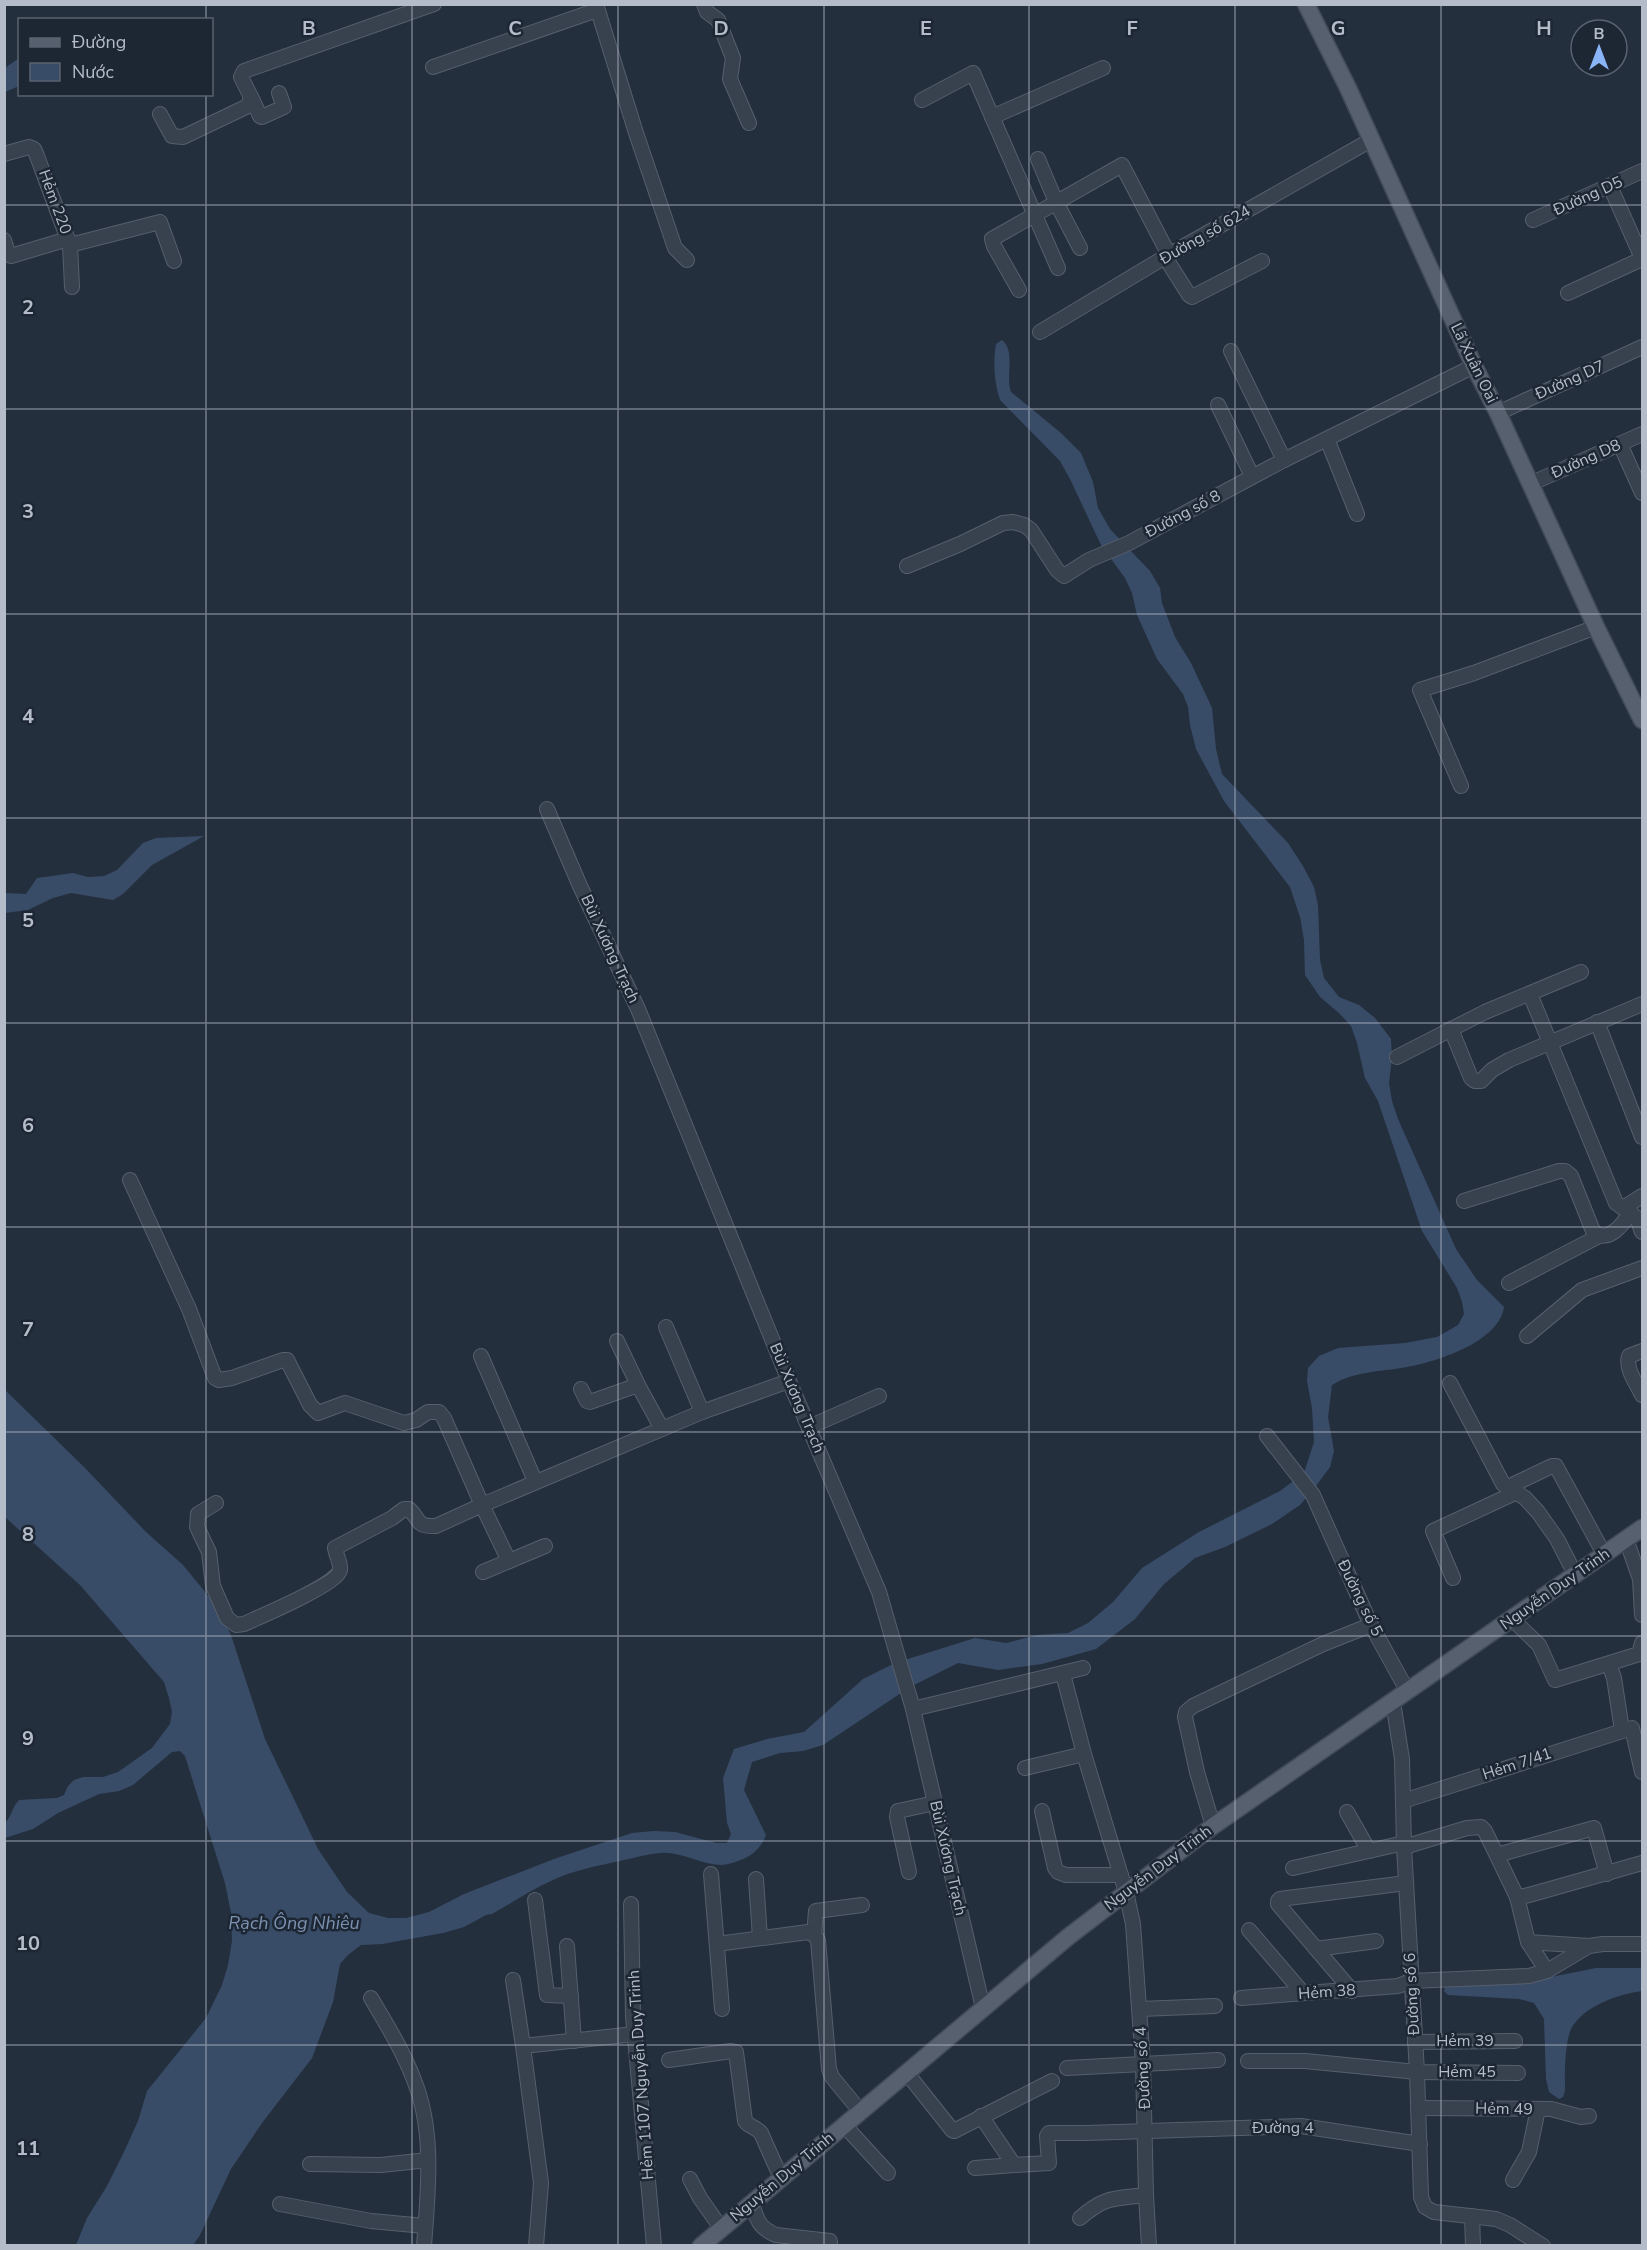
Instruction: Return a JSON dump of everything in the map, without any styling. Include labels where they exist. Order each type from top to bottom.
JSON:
[{"type":"main road","name":"Lã Xuân Oai","points":[[1306,4],[1596,627],[1641,714]]},
{"type":"main road","name":"Nguyễn Duy Trinh","points":[[700,2246],[1068,1937],[1126,1892],[1213,1826],[1642,1528]]},
{"type":"street","points":[[279,93],[284,108],[260,116],[241,77],[244,71],[434,4]]},
{"type":"street","points":[[704,4],[707,12],[718,20],[733,58],[730,79],[750,123]]},
{"type":"street","points":[[433,66],[596,7],[675,248],[687,260]]},
{"type":"street","points":[[992,117],[1103,68]]},
{"type":"street","points":[[922,100],[973,73],[1058,268]]},
{"type":"street","points":[[160,114],[172,136],[183,137],[248,106],[251,97]]},
{"type":"street","name":"Đường số 624","points":[[1040,332],[1167,256],[1371,140]]},
{"type":"street","name":"Hẻm 220","points":[[4,154],[25,148],[34,149],[69,242],[72,287]]},
{"type":"street","points":[[1038,159],[1056,202],[1080,248]]},
{"type":"street","points":[[1019,290],[992,239],[1122,165],[1189,295],[1192,297],[1262,261]]},
{"type":"street","name":"Đường D5","points":[[1533,220],[1642,171]]},
{"type":"street","points":[[1568,293],[1642,258],[1610,186]]},
{"type":"street","points":[[4,240],[11,256],[160,222],[174,261]]},
{"type":"street","name":"Đường D7","points":[[1498,413],[1642,347]]},
{"type":"street","points":[[1231,351],[1284,460]]},
{"type":"street","name":"Đường số 8","points":[[907,566],[1003,523],[1013,522],[1024,525],[1030,530],[1060,575],[1064,576],[1101,554],[1129,543],[1252,476],[1474,366]]},
{"type":"street","points":[[1218,405],[1252,476]]},
{"type":"street","name":"Đường D8","points":[[1530,484],[1642,434]]},
{"type":"street","points":[[1326,439],[1357,514]]},
{"type":"street","points":[[1620,444],[1642,493]]},
{"type":"street","points":[[1461,786],[1420,690],[1474,673],[1596,627]]},
{"type":"street","name":"Bùi Xương Trạch","points":[[547,809],[642,1019],[789,1381],[879,1593],[912,1703],[983,2008]]},
{"type":"street","points":[[1397,1057],[1485,1012],[1581,972]]},
{"type":"street","points":[[1530,994],[1616,1203],[1637,1218],[1642,1232]]},
{"type":"street","points":[[1451,1029],[1470,1078],[1475,1082],[1484,1079],[1492,1070],[1509,1060],[1642,1004]]},
{"type":"street","points":[[1597,1022],[1642,1137]]},
{"type":"street","points":[[1464,1201],[1565,1171],[1572,1176],[1593,1231],[1599,1236]]},
{"type":"street","points":[[130,1180],[189,1309],[216,1378],[219,1380],[232,1378],[287,1360],[310,1405],[318,1413],[345,1403],[404,1423],[416,1420],[428,1412],[439,1412],[444,1418],[509,1561]]},
{"type":"street","points":[[1509,1283],[1599,1236],[1615,1231],[1627,1210],[1642,1196]]},
{"type":"street","points":[[1527,1336],[1582,1290],[1642,1268]]},
{"type":"street","points":[[666,1327],[702,1412]]},
{"type":"street","points":[[617,1341],[662,1429]]},
{"type":"street","points":[[1642,1352],[1629,1356],[1627,1360],[1642,1395]]},
{"type":"street","points":[[481,1356],[535,1481]]},
{"type":"street","points":[[216,1503],[198,1514],[196,1527],[209,1552],[213,1586],[227,1618],[236,1625],[244,1624],[325,1586],[339,1572],[335,1548],[392,1518],[404,1509],[409,1509],[417,1522],[428,1527],[436,1526],[535,1481],[702,1412],[789,1381]]},
{"type":"street","points":[[1450,1383],[1503,1484],[1538,1512],[1557,1539],[1575,1574]]},
{"type":"street","points":[[581,1389],[586,1401],[590,1402],[638,1385]]},
{"type":"street","points":[[809,1427],[879,1396]]},
{"type":"street","name":"Đường số 5","points":[[1267,1436],[1314,1499],[1371,1625],[1408,1692]]},
{"type":"street","points":[[1453,1578],[1432,1532],[1513,1490],[1552,1466],[1556,1466],[1604,1554]]},
{"type":"street","points":[[1626,1539],[1641,1578],[1642,1615]]},
{"type":"street","points":[[483,1572],[545,1546]]},
{"type":"street","points":[[1512,1619],[1539,1646],[1555,1680],[1639,1654],[1642,1643]]},
{"type":"street","points":[[1213,1826],[1197,1772],[1185,1717],[1186,1712],[1193,1706],[1323,1644],[1371,1625]]},
{"type":"street","points":[[1609,1664],[1633,1731],[1642,1772]]},
{"type":"street","points":[[912,1703],[1063,1674],[1083,1668]]},
{"type":"street","name":"Đường số 4","points":[[1063,1674],[1084,1754],[1126,1892],[1135,1937],[1143,2064],[1149,2246]]},
{"type":"street","name":"Đường số 6","points":[[1393,1702],[1402,1759],[1421,2197],[1425,2207],[1434,2212],[1472,2216]]},
{"type":"street","name":"Hẻm 7/41","points":[[1403,1801],[1633,1731]]},
{"type":"street","points":[[1025,1768],[1084,1754]]},
{"type":"street","points":[[909,1872],[897,1817],[898,1811],[935,1803]]},
{"type":"street","points":[[1042,1811],[1055,1868],[1058,1872],[1066,1875],[1121,1875]]},
{"type":"street","points":[[1347,1812],[1369,1851]]},
{"type":"street","points":[[1293,1868],[1404,1845],[1467,1828],[1481,1827],[1485,1830],[1517,1897],[1528,1942],[1547,1971],[1589,1946]]},
{"type":"street","points":[[1497,1855],[1594,1828],[1607,1874]]},
{"type":"street","points":[[1517,1897],[1642,1863]]},
{"type":"street","points":[[711,1874],[722,2008]]},
{"type":"street","points":[[756,1879],[760,1938]]},
{"type":"street","points":[[1352,1991],[1278,1904],[1280,1899],[1407,1883]]},
{"type":"street","points":[[535,1900],[547,1995],[571,1995]]},
{"type":"street","name":"Hẻm 1107 Nguyễn Duy Trinh","points":[[631,1904],[635,2034],[654,2246]]},
{"type":"street","points":[[814,1935],[816,1911],[862,1905]]},
{"type":"street","points":[[1249,1930],[1303,1994]]},
{"type":"street","points":[[717,1944],[808,1932],[814,1935],[818,1940],[829,2069],[832,2077],[860,2111]]},
{"type":"street","points":[[1316,1948],[1376,1941]]},
{"type":"street","points":[[1528,1942],[1589,1946],[1642,1944]]},
{"type":"street","points":[[567,1946],[574,2041]]},
{"type":"street","name":"Hẻm 38","points":[[1241,1998],[1352,1991],[1398,1986],[1411,1981],[1529,1976],[1547,1971]]},
{"type":"street","points":[[513,1980],[541,2183],[536,2246]]},
{"type":"street","points":[[371,1998],[402,2050],[420,2100],[428,2160],[429,2189],[424,2246]]},
{"type":"street","points":[[1140,2009],[1215,2006]]},
{"type":"street","points":[[523,2046],[635,2034]]},
{"type":"street","name":"Hẻm 39","points":[[1415,2042],[1515,2041]]},
{"type":"street","points":[[669,2060],[730,2050],[736,2052],[745,2121],[761,2133],[781,2178]]},
{"type":"street","points":[[1067,2068],[1218,2060]]},
{"type":"street","name":"Hẻm 45","points":[[1248,2061],[1305,2061],[1417,2072],[1518,2073]]},
{"type":"street","points":[[906,2072],[954,2131],[1052,2081]]},
{"type":"street","name":"Hẻm 49","points":[[1418,2108],[1551,2109],[1581,2117],[1589,2116]]},
{"type":"street","points":[[1513,2180],[1529,2152],[1538,2109]]},
{"type":"street","points":[[975,2168],[1014,2165],[981,2116]]},
{"type":"street","points":[[844,2125],[888,2173]]},
{"type":"street","name":"Đường 4","points":[[1014,2165],[1049,2163],[1047,2136],[1049,2133],[1301,2126],[1420,2144]]},
{"type":"street","points":[[309,2164],[381,2165],[428,2160]]},
{"type":"street","points":[[690,2179],[699,2198],[721,2228]]},
{"type":"street","points":[[1080,2218],[1094,2205],[1104,2200],[1146,2195]]},
{"type":"street","points":[[752,2202],[756,2218],[767,2231],[776,2235],[830,2241],[830,2246]]},
{"type":"street","points":[[280,2204],[371,2221],[425,2226]]},
{"type":"street","points":[[1473,2246],[1472,2216],[1496,2219],[1536,2243]]},
{"type":"water","points":[[18,59],[18,86],[5,92],[5,68]]},
{"type":"water","name":"Rạch Ông Nhiêu","points":[[1002,340],[1008,351],[1011,392],[1061,433],[1081,453],[1093,482],[1098,508],[1110,529],[1150,571],[1160,588],[1162,603],[1175,637],[1191,663],[1212,708],[1216,749],[1222,774],[1288,843],[1314,887],[1318,905],[1320,960],[1324,978],[1339,997],[1359,1005],[1375,1018],[1391,1039],[1392,1058],[1389,1083],[1398,1119],[1456,1249],[1477,1280],[1504,1307],[1500,1319],[1492,1330],[1480,1339],[1453,1354],[1412,1366],[1360,1374],[1332,1385],[1328,1417],[1334,1451],[1330,1467],[1300,1505],[1272,1524],[1225,1547],[1195,1558],[1164,1584],[1135,1619],[1096,1649],[1042,1664],[998,1670],[958,1663],[910,1687],[823,1745],[803,1751],[780,1753],[752,1762],[744,1790],[766,1835],[756,1851],[746,1858],[720,1865],[670,1853],[645,1855],[569,1874],[545,1884],[464,1927],[382,1944],[361,1945],[340,1964],[333,2002],[312,2058],[262,2123],[231,2169],[193,2245],[76,2245],[87,2218],[124,2152],[138,2121],[147,2091],[206,2018],[222,1985],[232,1941],[231,1913],[225,1883],[185,1756],[180,1751],[172,1752],[133,1785],[119,1791],[99,1794],[58,1813],[33,1829],[5,1838],[5,1823],[19,1800],[57,1798],[64,1795],[74,1780],[83,1777],[103,1777],[118,1772],[152,1748],[170,1724],[172,1712],[164,1682],[80,1585],[5,1517],[4,1389],[85,1468],[146,1532],[183,1565],[215,1604],[231,1635],[265,1739],[318,1849],[347,1892],[369,1913],[388,1918],[406,1918],[429,1912],[464,1894],[554,1859],[632,1833],[675,1832],[716,1843],[727,1843],[731,1834],[727,1823],[723,1778],[734,1749],[767,1739],[804,1732],[863,1679],[895,1663],[975,1638],[1006,1643],[1037,1635],[1068,1633],[1088,1623],[1113,1602],[1142,1568],[1199,1532],[1280,1491],[1304,1473],[1314,1442],[1312,1408],[1307,1381],[1308,1368],[1319,1356],[1338,1348],[1405,1343],[1437,1337],[1458,1325],[1464,1314],[1457,1288],[1422,1231],[1378,1101],[1365,1078],[1351,1026],[1320,997],[1305,975],[1304,940],[1300,917],[1290,887],[1224,801],[1196,749],[1188,707],[1183,694],[1157,659],[1137,615],[1132,593],[1125,578],[1101,545],[1060,461],[1000,400],[995,379],[995,358],[996,344]]},
{"type":"water","points":[[204,836],[152,865],[123,894],[113,900],[71,893],[53,898],[28,910],[5,913],[5,893],[26,894],[37,878],[73,873],[88,877],[104,876],[117,870],[143,843],[156,838]]},
{"type":"water","points":[[1596,1968],[1642,1968],[1642,1991],[1602,2002],[1577,2021],[1568,2037],[1565,2090],[1563,2097],[1559,2099],[1549,2092],[1546,2079],[1544,2019],[1534,2003],[1519,1999],[1448,1995],[1444,1991],[1447,1982],[1541,1979]]}]
